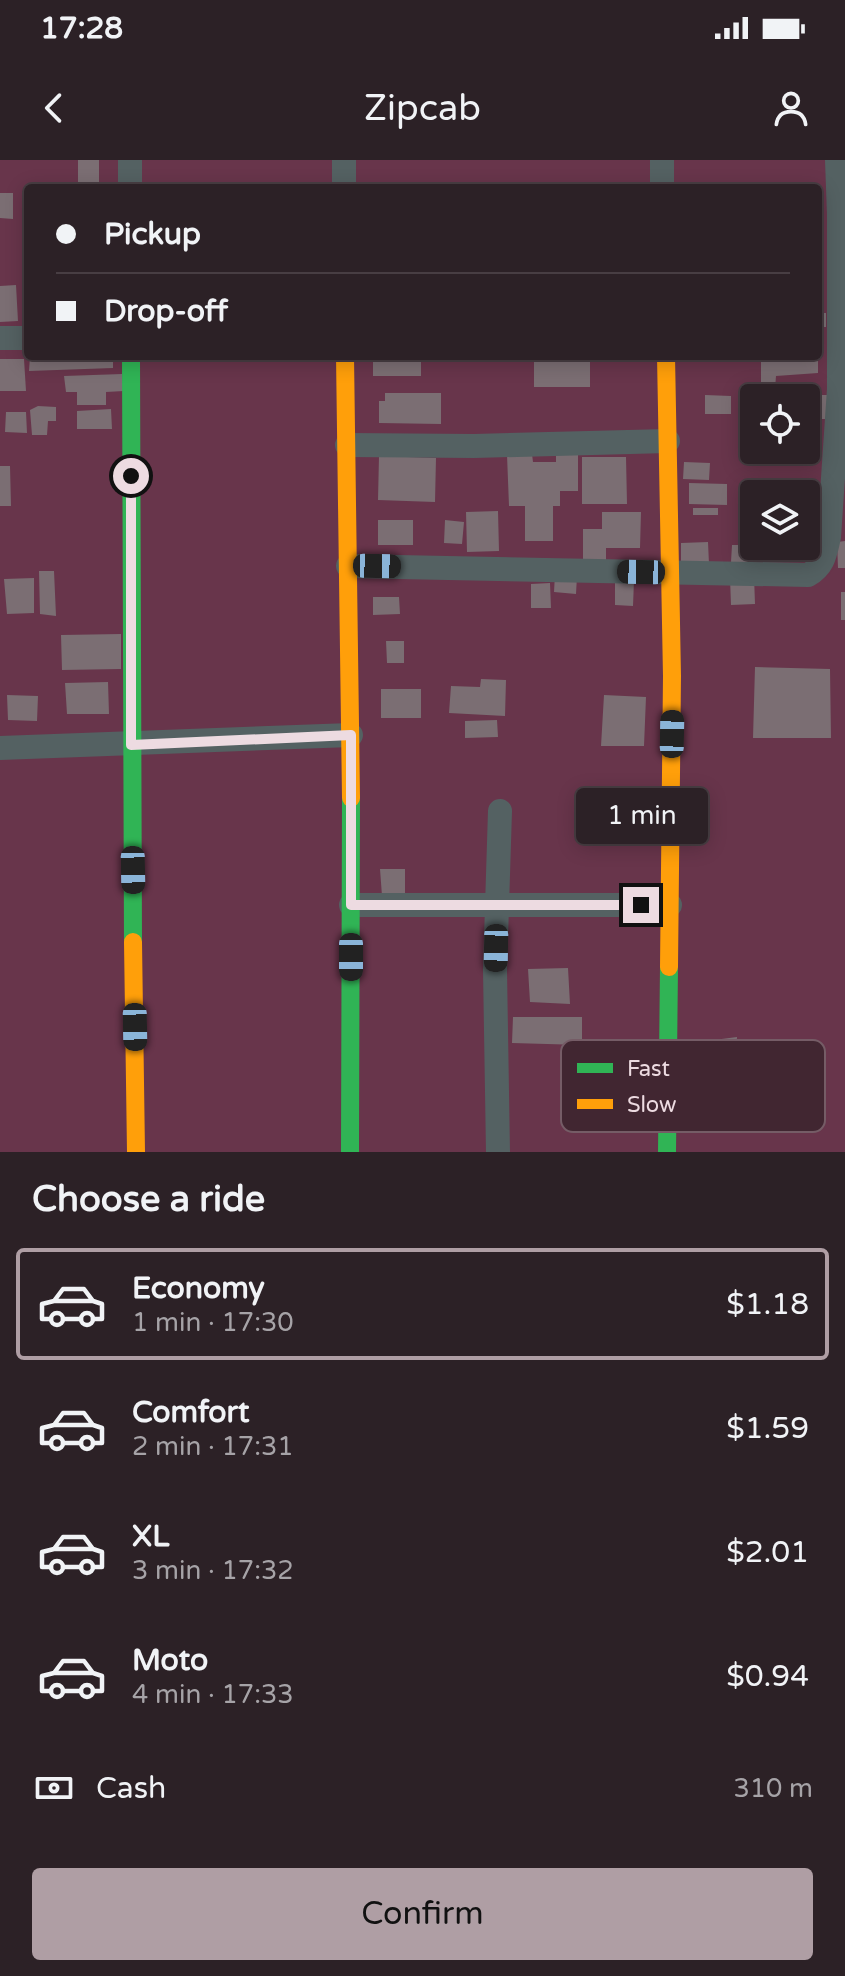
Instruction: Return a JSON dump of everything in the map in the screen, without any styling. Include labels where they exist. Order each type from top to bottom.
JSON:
[{"type":"street","points":[[130,160],[130,184]]},
{"type":"street","points":[[344,160],[344,184]]},
{"type":"street","points":[[662,160],[662,184]]},
{"type":"street","points":[[348,566],[796,576],[818,570],[829,537],[842,389],[828,336],[837,160]]},
{"type":"street","points":[[0,338],[24,338]]},
{"type":"street","points":[[131,360],[131,745],[136,1152]]},
{"type":"street","points":[[345,360],[351,735],[350,1152]]},
{"type":"street","points":[[666,360],[671,572],[668,1040]]},
{"type":"street","points":[[347,445],[474,446],[668,441]]},
{"type":"street","points":[[0,748],[351,735]]},
{"type":"street","points":[[498,1152],[495,1033],[500,811]]},
{"type":"street","points":[[351,905],[670,905]]},
{"type":"street","points":[[667,1132],[667,1152]]},
{"type":"shaded area","points":[[0,160],[845,160],[845,1152],[0,1152]]},
{"type":"building","points":[[78,160],[99,160],[99,184],[78,184]]},
{"type":"building","points":[[0,193],[13,193],[13,219],[0,218]]},
{"type":"building","points":[[16,285],[18,321],[0,322],[0,286]]},
{"type":"building","points":[[822,313],[826,313],[826,327],[822,327]]},
{"type":"building","points":[[0,359],[24,359],[26,391],[0,391]]},
{"type":"building","points":[[30,360],[113,360],[113,368],[29,371]]},
{"type":"building","points":[[373,360],[421,360],[421,376],[373,376]]},
{"type":"building","points":[[534,360],[590,360],[590,387],[534,387]]},
{"type":"building","points":[[761,360],[818,360],[818,373],[776,376],[775,384],[761,384]]},
{"type":"building","points":[[122,374],[124,391],[106,392],[106,405],[77,405],[77,392],[66,392],[64,376]]},
{"type":"building","points":[[385,393],[441,393],[441,424],[379,423],[379,401],[385,401]]},
{"type":"building","points":[[705,395],[731,396],[731,414],[705,414]]},
{"type":"building","points":[[820,395],[827,395],[827,419],[820,419]]},
{"type":"building","points":[[38,406],[56,407],[56,421],[48,421],[47,435],[32,435],[30,410]]},
{"type":"building","points":[[111,409],[112,429],[77,429],[77,411]]},
{"type":"building","points":[[6,412],[26,412],[27,433],[5,432]]},
{"type":"building","points":[[532,454],[533,462],[556,462],[556,455],[578,455],[578,491],[560,491],[560,506],[553,506],[553,541],[525,541],[525,506],[509,506],[507,455]]},
{"type":"building","points":[[379,456],[436,458],[435,502],[378,500]]},
{"type":"building","points":[[582,457],[626,457],[627,504],[582,504]]},
{"type":"building","points":[[684,462],[710,463],[709,480],[683,479]]},
{"type":"building","points":[[0,466],[10,466],[11,506],[0,506]]},
{"type":"building","points":[[689,483],[727,484],[727,505],[689,504]]},
{"type":"building","points":[[693,508],[718,508],[718,515],[693,515]]},
{"type":"building","points":[[498,511],[499,551],[467,552],[466,512]]},
{"type":"building","points":[[602,512],[641,512],[640,548],[606,548],[606,562],[583,562],[583,529],[602,529]]},
{"type":"building","points":[[378,520],[413,520],[413,545],[378,545]]},
{"type":"building","points":[[445,520],[464,522],[462,544],[444,543]]},
{"type":"building","points":[[845,541],[845,568],[838,568],[837,542]]},
{"type":"building","points":[[708,542],[709,564],[681,565],[681,543]]},
{"type":"building","points":[[732,545],[740,545],[740,560],[752,560],[752,563],[731,562]]},
{"type":"building","points":[[39,571],[54,571],[56,616],[40,614]]},
{"type":"building","points":[[555,574],[577,576],[576,594],[554,592]]},
{"type":"building","points":[[754,576],[755,604],[731,605],[730,578]]},
{"type":"building","points":[[34,578],[34,613],[7,614],[4,579]]},
{"type":"building","points":[[615,581],[634,581],[633,606],[615,605]]},
{"type":"building","points":[[550,583],[551,608],[531,608],[531,584]]},
{"type":"building","points":[[841,592],[845,592],[845,620],[841,620]]},
{"type":"building","points":[[373,597],[399,597],[400,614],[373,615]]},
{"type":"building","points":[[121,634],[121,669],[62,670],[61,635]]},
{"type":"building","points":[[386,641],[404,641],[404,663],[387,663]]},
{"type":"building","points":[[755,667],[830,669],[831,738],[753,738]]},
{"type":"building","points":[[481,679],[506,680],[505,716],[449,713],[451,686],[480,687]]},
{"type":"building","points":[[108,682],[109,714],[67,714],[65,683]]},
{"type":"building","points":[[381,689],[421,689],[421,718],[381,718]]},
{"type":"building","points":[[7,695],[38,696],[37,721],[8,720]]},
{"type":"building","points":[[604,695],[646,697],[644,746],[601,746]]},
{"type":"building","points":[[497,720],[498,737],[465,738],[465,721]]},
{"type":"building","points":[[380,869],[405,869],[405,896],[382,896]]},
{"type":"building","points":[[568,968],[570,1004],[530,1002],[528,969]]},
{"type":"building","points":[[513,1017],[582,1017],[582,1040],[561,1040],[561,1044],[512,1043]]},
{"type":"traffic: fast","points":[[131,360],[133,942]]},
{"type":"traffic: fast","points":[[350,1152],[351,798]]},
{"type":"traffic: fast","points":[[668,1040],[669,967]]},
{"type":"traffic: fast","points":[[667,1132],[667,1152]]},
{"type":"traffic: slow","points":[[345,360],[351,798]]},
{"type":"traffic: slow","points":[[666,360],[672,676],[669,967]]},
{"type":"traffic: slow","points":[[133,942],[136,1152]]},
{"type":"route","points":[[131,476],[131,745],[351,735],[351,905],[641,905]]}]
